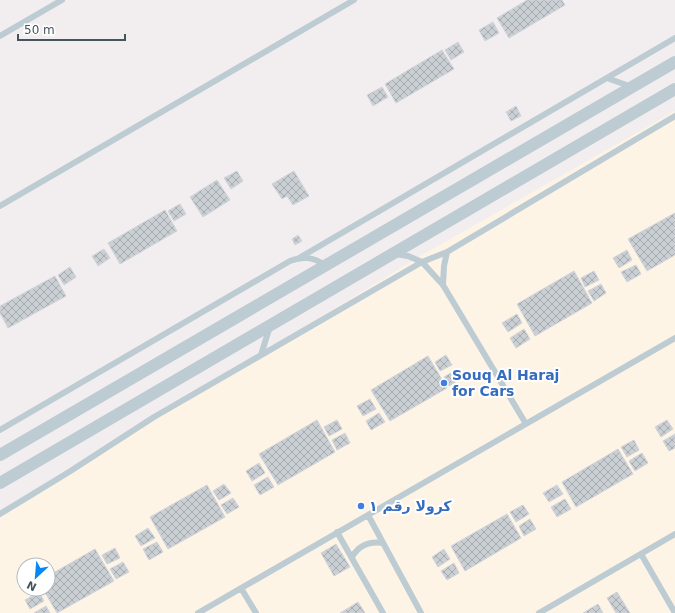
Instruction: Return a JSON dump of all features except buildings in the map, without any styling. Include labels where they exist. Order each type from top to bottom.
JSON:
[{"type":"street","points":[[0,455],[675,62]]},
{"type":"street","points":[[0,483],[675,89]]},
{"type":"lane","points":[[0,36],[62,0]]},
{"type":"lane","points":[[0,206],[354,0]]},
{"type":"lane","points":[[0,430],[290,261],[299,258],[675,38]]},
{"type":"lane","points":[[607,78],[632,87]]},
{"type":"lane","points":[[0,514],[69,472],[145,422],[422,262],[447,252],[675,116]]},
{"type":"lane","points":[[443,285],[444,266],[447,252]]},
{"type":"lane","points":[[393,254],[408,256],[422,262],[443,285],[526,424]]},
{"type":"lane","points":[[299,258],[308,257],[325,265]]},
{"type":"lane","points":[[261,355],[270,325]]},
{"type":"lane","points":[[198,613],[675,338]]},
{"type":"lane","points":[[368,515],[421,613]]},
{"type":"lane","points":[[337,532],[383,613]]},
{"type":"lane","points":[[539,613],[675,534]]},
{"type":"lane","points":[[352,557],[364,544],[370,542],[383,543]]},
{"type":"lane","points":[[641,554],[675,613]]},
{"type":"lane","points":[[241,588],[256,613]]},
{"type":"shaded area","name":"Souq Al Haraj for Cars","points":[[675,111],[675,613],[0,613],[0,512],[426,253]]},
{"type":"place","name":"Souq Al Haraj for Cars","points":[[444,383]]},
{"type":"place","name":"كرولا رقم ١","points":[[361,506]]}]
